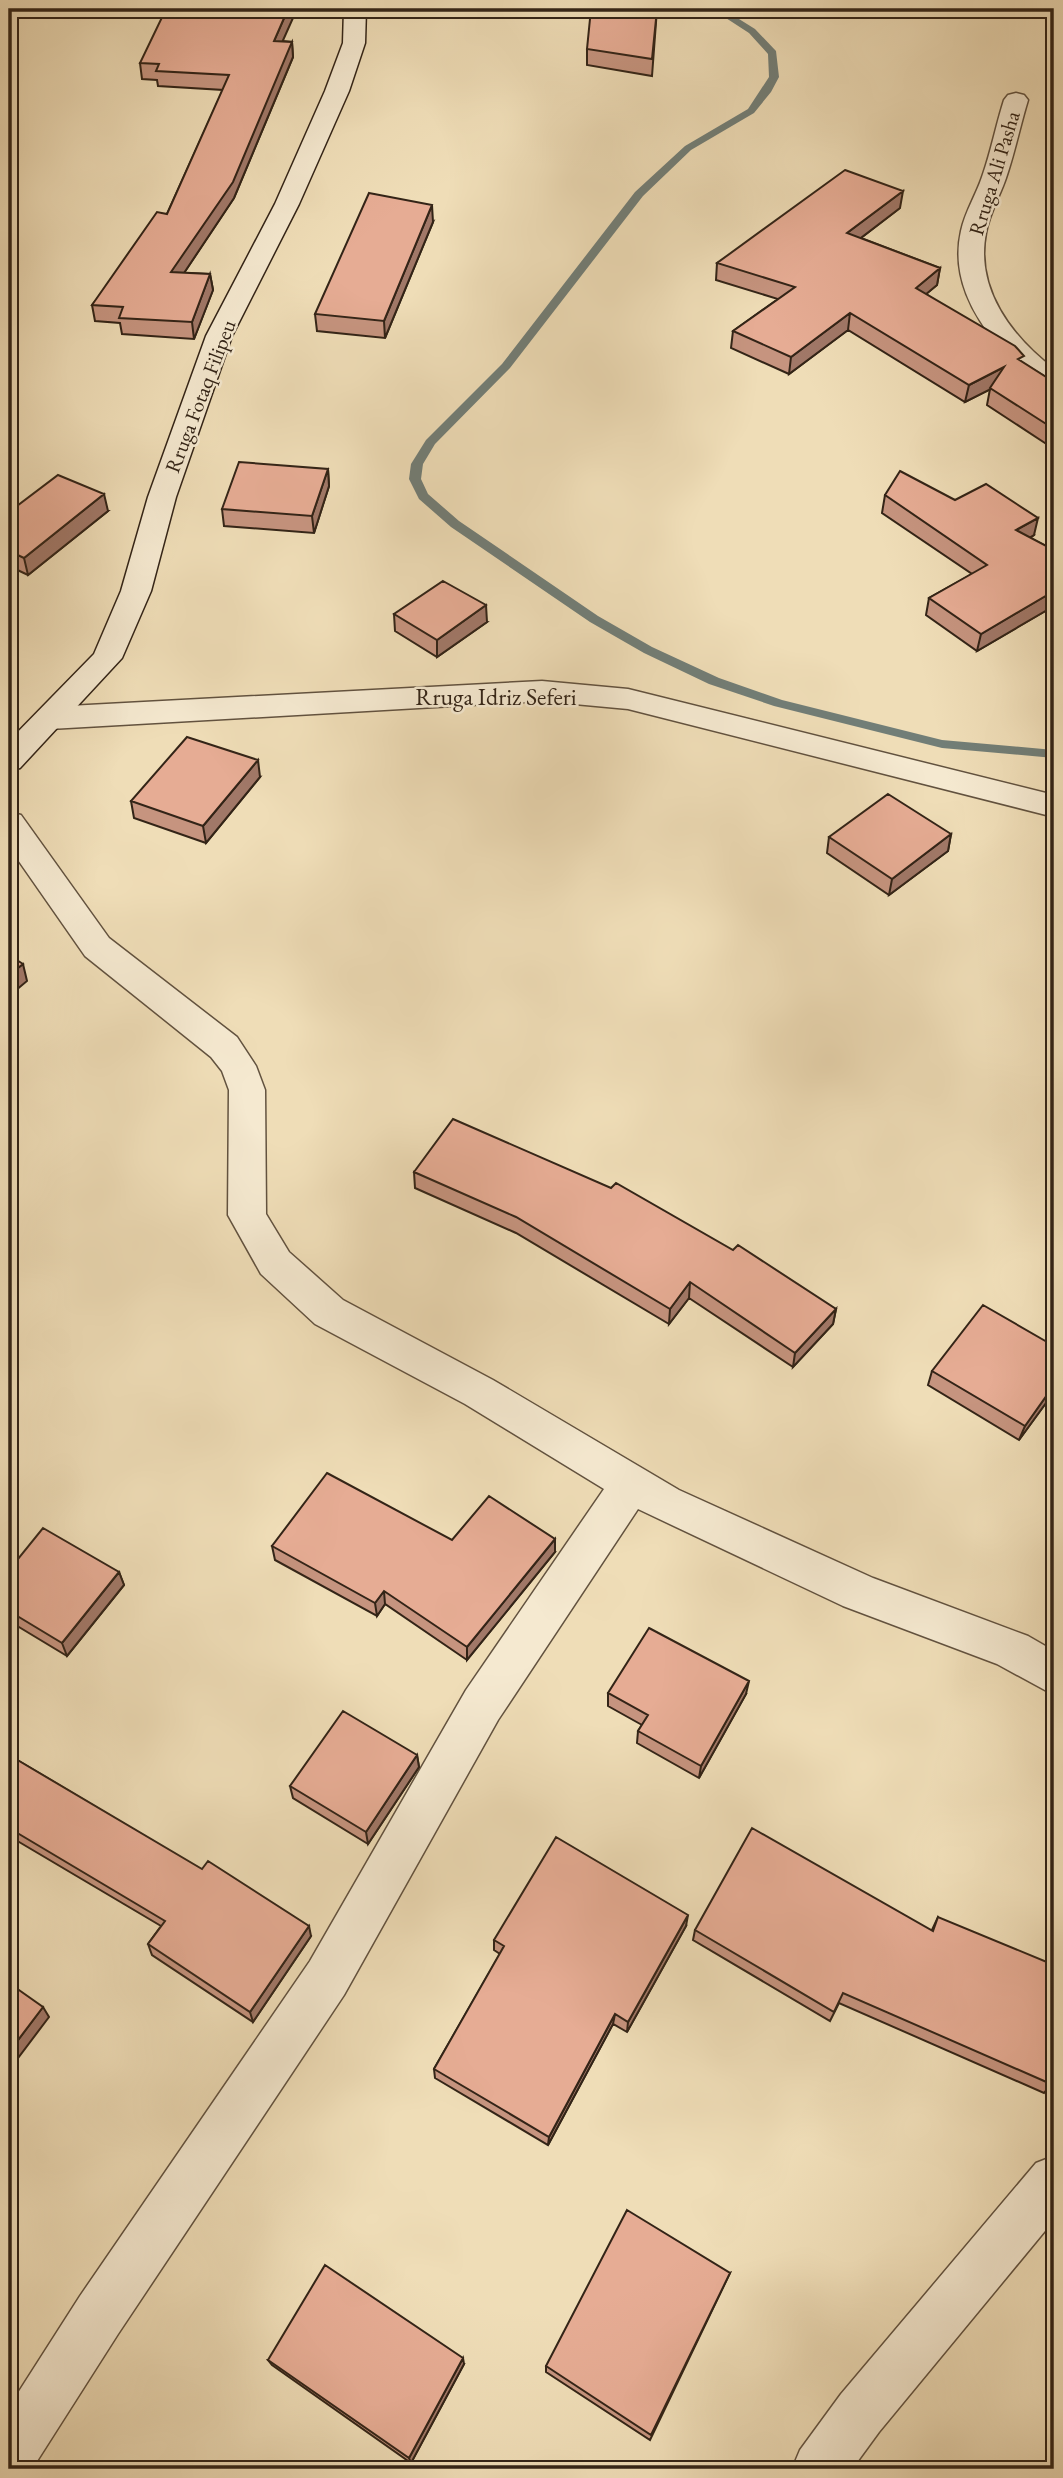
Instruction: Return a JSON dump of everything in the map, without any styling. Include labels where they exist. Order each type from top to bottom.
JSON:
[{"type":"street","name":"Rruga Fotaq Filipeu","points":[[9,760],[107,658],[135,591],[162,497],[219,336],[287,204],[337,91],[354,43],[355,9]]},
{"type":"street","name":"Rruga Ali Pasha","points":[[1016,100],[996,173],[973,231],[970,262],[982,302],[1011,347],[1054,382]]},
{"type":"street","name":"Rruga Idriz Seferi","points":[[50,718],[411,696],[542,691],[641,702],[1054,806]]},
{"type":"street","points":[[9,823],[97,947],[224,1047],[238,1066],[247,1090],[247,1215],[275,1263],[328,1312],[479,1392],[664,1503],[846,1587],[1012,1650],[1054,1674]]},
{"type":"street","points":[[9,2456],[99,2315],[327,1978],[482,1705],[631,1484]]},
{"type":"street","points":[[819,2469],[860,2413],[1054,2181]]},
{"type":"building","points":[[166,9],[288,9],[274,41],[292,42],[233,182],[171,272],[210,274],[192,322],[119,318],[123,307],[92,305],[157,212],[167,214],[229,75],[156,71],[159,64],[140,63]]},
{"type":"building","points":[[591,9],[657,9],[652,59],[587,49]]},
{"type":"building","points":[[845,170],[903,191],[847,233],[940,268],[916,288],[1015,346],[1024,356],[1018,359],[1054,382],[1054,429],[990,388],[1004,367],[969,385],[850,313],[791,357],[733,331],[795,287],[717,263]]},
{"type":"building","points":[[369,193],[432,205],[384,321],[315,314]]},
{"type":"building","points":[[239,462],[328,469],[312,516],[222,509]]},
{"type":"building","points":[[900,471],[955,500],[986,484],[1038,518],[1016,530],[1054,550],[1054,591],[981,634],[929,598],[987,565],[885,495]]},
{"type":"building","points":[[58,475],[104,494],[24,558],[9,551],[9,512]]},
{"type":"building","points":[[443,581],[486,605],[437,640],[394,614]]},
{"type":"building","points":[[187,737],[258,760],[203,826],[131,801]]},
{"type":"building","points":[[888,794],[951,834],[892,879],[829,837]]},
{"type":"building","points":[[9,955],[23,964],[9,975]]},
{"type":"building","points":[[453,1119],[611,1188],[616,1183],[733,1250],[738,1245],[836,1309],[795,1353],[690,1282],[670,1309],[516,1217],[414,1172]]},
{"type":"building","points":[[983,1305],[1054,1346],[1054,1385],[1025,1426],[932,1371]]},
{"type":"building","points":[[327,1473],[452,1540],[489,1496],[555,1539],[467,1647],[384,1591],[375,1603],[272,1546]]},
{"type":"building","points":[[43,1528],[119,1572],[62,1643],[9,1611],[9,1570]]},
{"type":"building","points":[[649,1628],[749,1681],[701,1766],[638,1731],[648,1715],[608,1693]]},
{"type":"building","points":[[343,1711],[417,1755],[366,1832],[290,1786]]},
{"type":"building","points":[[9,1755],[202,1869],[208,1861],[309,1926],[250,2012],[148,1944],[165,1921],[9,1828]]},
{"type":"building","points":[[752,1828],[933,1931],[938,1917],[1054,1965],[1054,2072],[1051,2084],[843,1993],[834,2012],[695,1930]]},
{"type":"building","points":[[556,1837],[688,1915],[628,2022],[615,2014],[549,2137],[434,2069],[504,1946],[494,1940]]},
{"type":"building","points":[[9,1983],[43,2007],[9,2052]]},
{"type":"building","points":[[627,2210],[730,2273],[651,2435],[546,2366]]},
{"type":"building","points":[[325,2265],[463,2358],[409,2458],[268,2360]]},
{"type":"waterway","points":[[717,9],[752,31],[773,53],[774,77],[766,92],[751,111],[688,148],[639,194],[506,366],[430,442],[417,464],[415,479],[423,496],[455,524],[594,619],[648,650],[714,681],[779,703],[942,744],[1054,754]]}]
